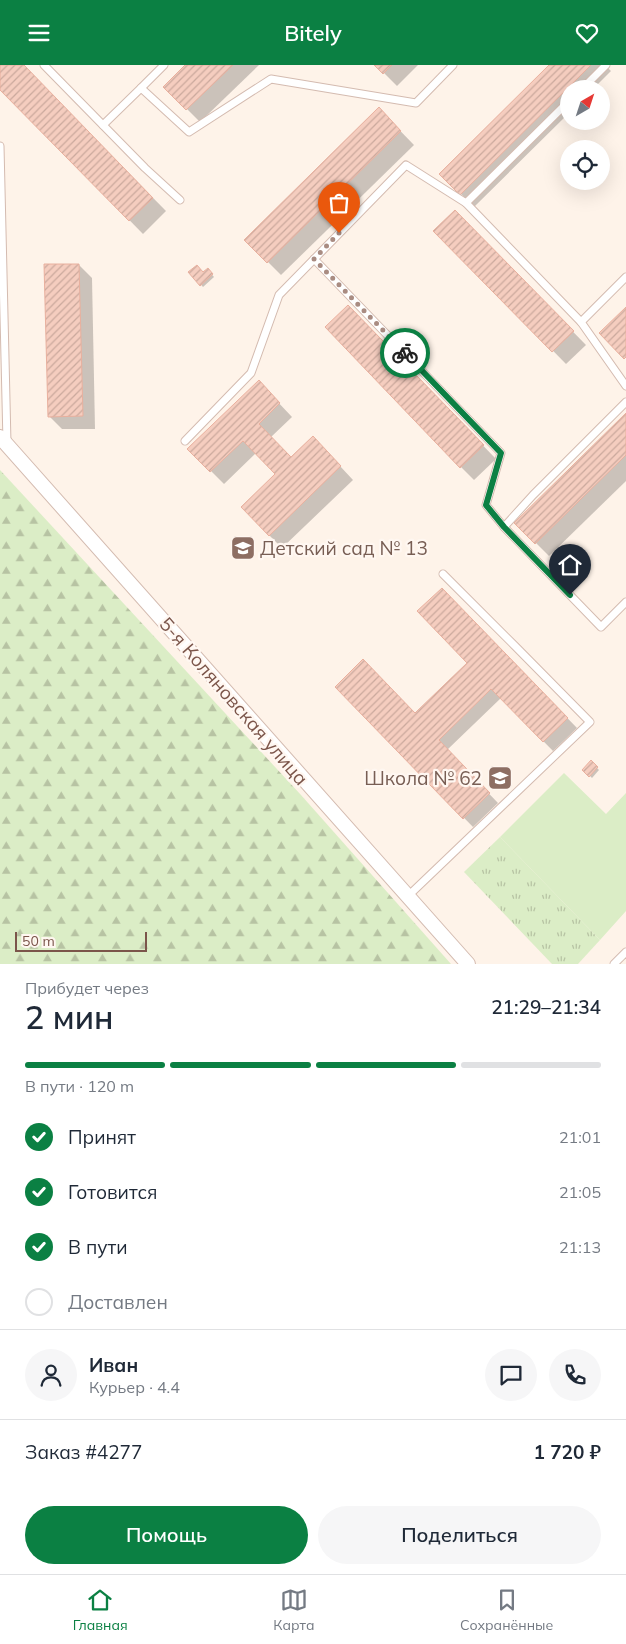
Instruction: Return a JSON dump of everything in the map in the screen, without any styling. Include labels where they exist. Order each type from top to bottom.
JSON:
[{"type":"street","name":"5-я Коляновская улица","points":[[4,441],[468,964]]},
{"type":"lane","points":[[44,65],[139,162],[180,200]]},
{"type":"lane","points":[[103,125],[164,65]]},
{"type":"lane","points":[[140,88],[189,132],[271,79],[416,103],[453,65]]},
{"type":"lane","points":[[591,80],[606,65]]},
{"type":"lane","points":[[466,203],[560,110]]},
{"type":"lane","points":[[0,146],[4,441]]},
{"type":"lane","points":[[185,441],[251,373],[279,295],[406,165],[466,203],[581,322],[626,386]]},
{"type":"lane","points":[[314,259],[501,453],[486,505],[504,527],[601,627],[626,602]]},
{"type":"lane","points":[[581,322],[626,277]]},
{"type":"lane","points":[[504,527],[533,495],[626,402]]},
{"type":"lane","points":[[407,897],[590,723],[443,574]]},
{"type":"lane","points":[[614,964],[626,952]]},
{"type":"green space","points":[[0,470],[301,795],[451,964],[0,964]]},
{"type":"green space","points":[[564,773],[606,814],[626,793],[626,911],[600,940],[500,837]]},
{"type":"green space","points":[[500,837],[600,940],[578,964],[552,964],[464,872]]},
{"type":"building","points":[[0,65],[24,65],[153,198],[129,221],[0,90]]},
{"type":"building","points":[[185,65],[233,65],[186,110],[163,87]]},
{"type":"building","points":[[374,65],[392,65],[383,74]]},
{"type":"building","points":[[549,65],[591,65],[576,80],[560,80],[560,96],[460,195],[439,174]]},
{"type":"building","points":[[379,107],[401,131],[267,263],[244,240]]},
{"type":"building","points":[[455,210],[574,331],[552,352],[433,231]]},
{"type":"building","points":[[44,264],[79,264],[83,416],[48,417]]},
{"type":"building","points":[[197,265],[203,272],[208,268],[213,274],[200,286],[188,272]]},
{"type":"building","points":[[348,305],[484,445],[460,468],[325,327]]},
{"type":"building","points":[[626,307],[626,357],[624,359],[599,333]]},
{"type":"building","points":[[259,380],[280,403],[259,424],[291,457],[313,436],[341,466],[269,536],[241,507],[275,474],[243,441],[210,472],[187,449]]},
{"type":"building","points":[[626,413],[626,455],[535,544],[514,523]]},
{"type":"building","points":[[442,588],[568,718],[543,742],[491,689],[439,740],[490,793],[463,819],[335,687],[363,659],[415,713],[467,663],[417,611]]},
{"type":"building","points":[[591,760],[598,767],[589,777],[582,770]]},
{"type":"way so far","points":[[339,233],[314,259],[405,353]]},
{"type":"place","name":"Детский сад № 13","points":[[243,548]]},
{"type":"place","name":"Школа № 62","points":[[500,778]]},
{"type":"route","points":[[405,353],[501,453],[486,505],[504,527],[570,595]]}]
